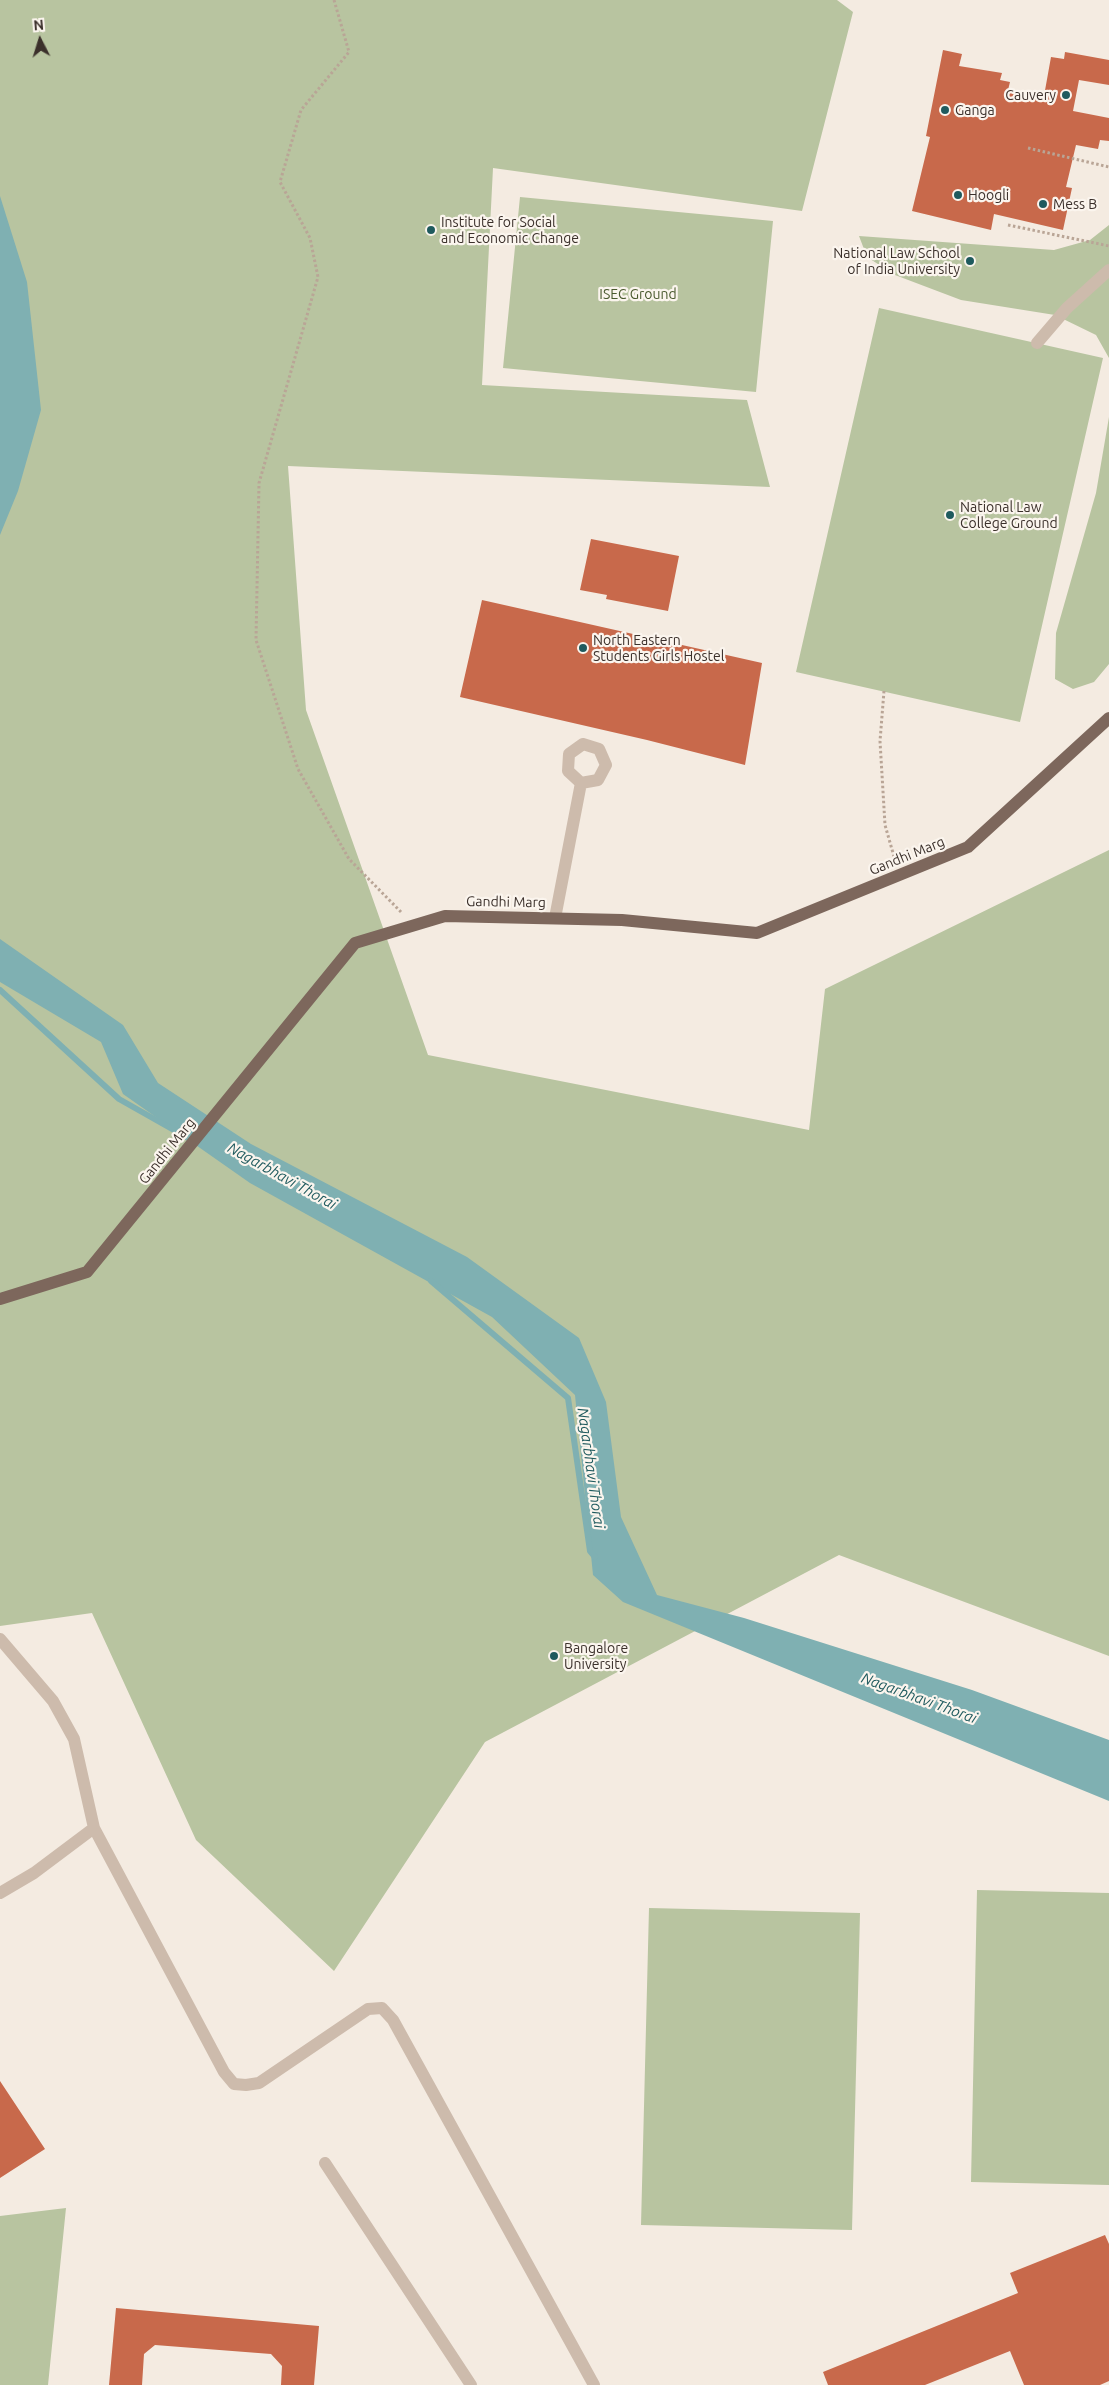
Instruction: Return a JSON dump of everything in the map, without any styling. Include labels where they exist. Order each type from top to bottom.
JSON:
[{"type":"main road","name":"Gandhi Marg","points":[[0,1299],[87,1272],[355,943],[445,916],[622,920],[757,933],[968,848],[1109,718]]},
{"type":"lane","points":[[1037,343],[1067,308],[1109,270]]},
{"type":"lane","points":[[555,918],[580,783]]},
{"type":"lane","points":[[0,1639],[53,1701],[74,1739],[94,1828],[224,2072],[234,2084],[259,2083],[368,2009],[382,2008],[393,2020],[594,2385]]},
{"type":"lane","points":[[0,1894],[34,1873],[94,1828]]},
{"type":"lane","points":[[325,2163],[471,2385]]},
{"type":"path","points":[[334,0],[349,52],[301,110],[280,182],[310,238],[318,277],[259,483],[256,640],[298,770],[349,859],[413,925]]},
{"type":"path","points":[[1028,148],[1109,167]]},
{"type":"path","points":[[1008,225],[1109,246]]},
{"type":"path","points":[[884,691],[880,741],[885,825],[900,875]]},
{"type":"green space","points":[[0,0],[837,0],[853,12],[802,211],[493,168],[482,385],[747,400],[770,487],[288,466],[306,710],[428,1055],[809,1130],[825,989],[1109,850],[1109,1656],[839,1555],[485,1742],[334,1971],[196,1840],[92,1613],[0,1626]]},
{"type":"green space","name":"ISEC Ground","points":[[520,197],[773,221],[756,392],[503,368]]},
{"type":"green space","points":[[1109,225],[1109,358],[1096,335],[1055,315],[961,300],[895,275],[867,257],[859,236],[1054,250],[1090,240]]},
{"type":"green space","name":"National Law College Ground","points":[[879,308],[1103,358],[1020,722],[796,672]]},
{"type":"green space","points":[[1109,417],[1109,664],[1094,682],[1073,689],[1055,679],[1056,633],[1096,493]]},
{"type":"green space","points":[[977,1890],[1109,1893],[1109,2185],[971,2182]]},
{"type":"green space","points":[[649,1908],[860,1913],[852,2230],[641,2225]]},
{"type":"green space","points":[[66,2208],[48,2385],[0,2385],[0,2216]]},
{"type":"water","points":[[0,196],[27,282],[41,410],[18,491],[0,535]]},
{"type":"water","name":"Nagarbhavi Thorai","points":[[0,939],[123,1025],[158,1083],[251,1144],[467,1257],[579,1338],[606,1402],[621,1517],[657,1595],[744,1618],[972,1690],[1109,1740],[1109,1801],[623,1602],[593,1575],[575,1395],[492,1317],[250,1183],[123,1094],[101,1042],[0,982]]},
{"type":"building","points":[[943,50],[962,54],[959,66],[1002,73],[1000,80],[1010,82],[1008,90],[1044,96],[1051,57],[1064,59],[1065,52],[1109,60],[1109,85],[1079,80],[1073,111],[1109,118],[1109,141],[1100,140],[1098,149],[1076,145],[1066,187],[1072,188],[1063,230],[994,214],[991,230],[912,211],[930,137],[926,136]]},
{"type":"building","points":[[591,539],[679,556],[668,611],[606,599],[607,595],[580,590]]},
{"type":"building","name":"North Eastern Students Girls Hostel","points":[[482,600],[762,663],[745,765],[647,740],[460,697]]},
{"type":"building","points":[[0,2081],[45,2149],[0,2178]]},
{"type":"building","points":[[1105,2235],[1109,2244],[1109,2381],[1100,2385],[1024,2385],[1010,2351],[925,2385],[828,2385],[823,2372],[1018,2293],[1010,2273]]},
{"type":"building","points":[[116,2308],[319,2326],[314,2385],[281,2385],[282,2366],[271,2354],[155,2345],[144,2354],[142,2385],[109,2385]]},
{"type":"waterway","name":"Nagarbhavi Thorai","points":[[0,990],[119,1099],[188,1138]]},
{"type":"waterway","name":"Nagarbhavi Thorai","points":[[431,1281],[568,1398],[590,1551],[595,1557]]},
{"type":"place","name":"Cauvery","points":[[1066,95]]},
{"type":"place","name":"Ganga","points":[[945,110]]},
{"type":"place","name":"Hoogli","points":[[958,195]]},
{"type":"place","name":"Mess B","points":[[1043,204]]},
{"type":"place","name":"Institute for Social and Economic Change","points":[[431,230]]},
{"type":"place","name":"National Law School of India University","points":[[970,261]]},
{"type":"place","name":"National Law College Ground","points":[[950,515]]},
{"type":"place","name":"North Eastern Students Girls Hostel","points":[[583,648]]},
{"type":"place","name":"Bangalore University","points":[[554,1656]]}]
